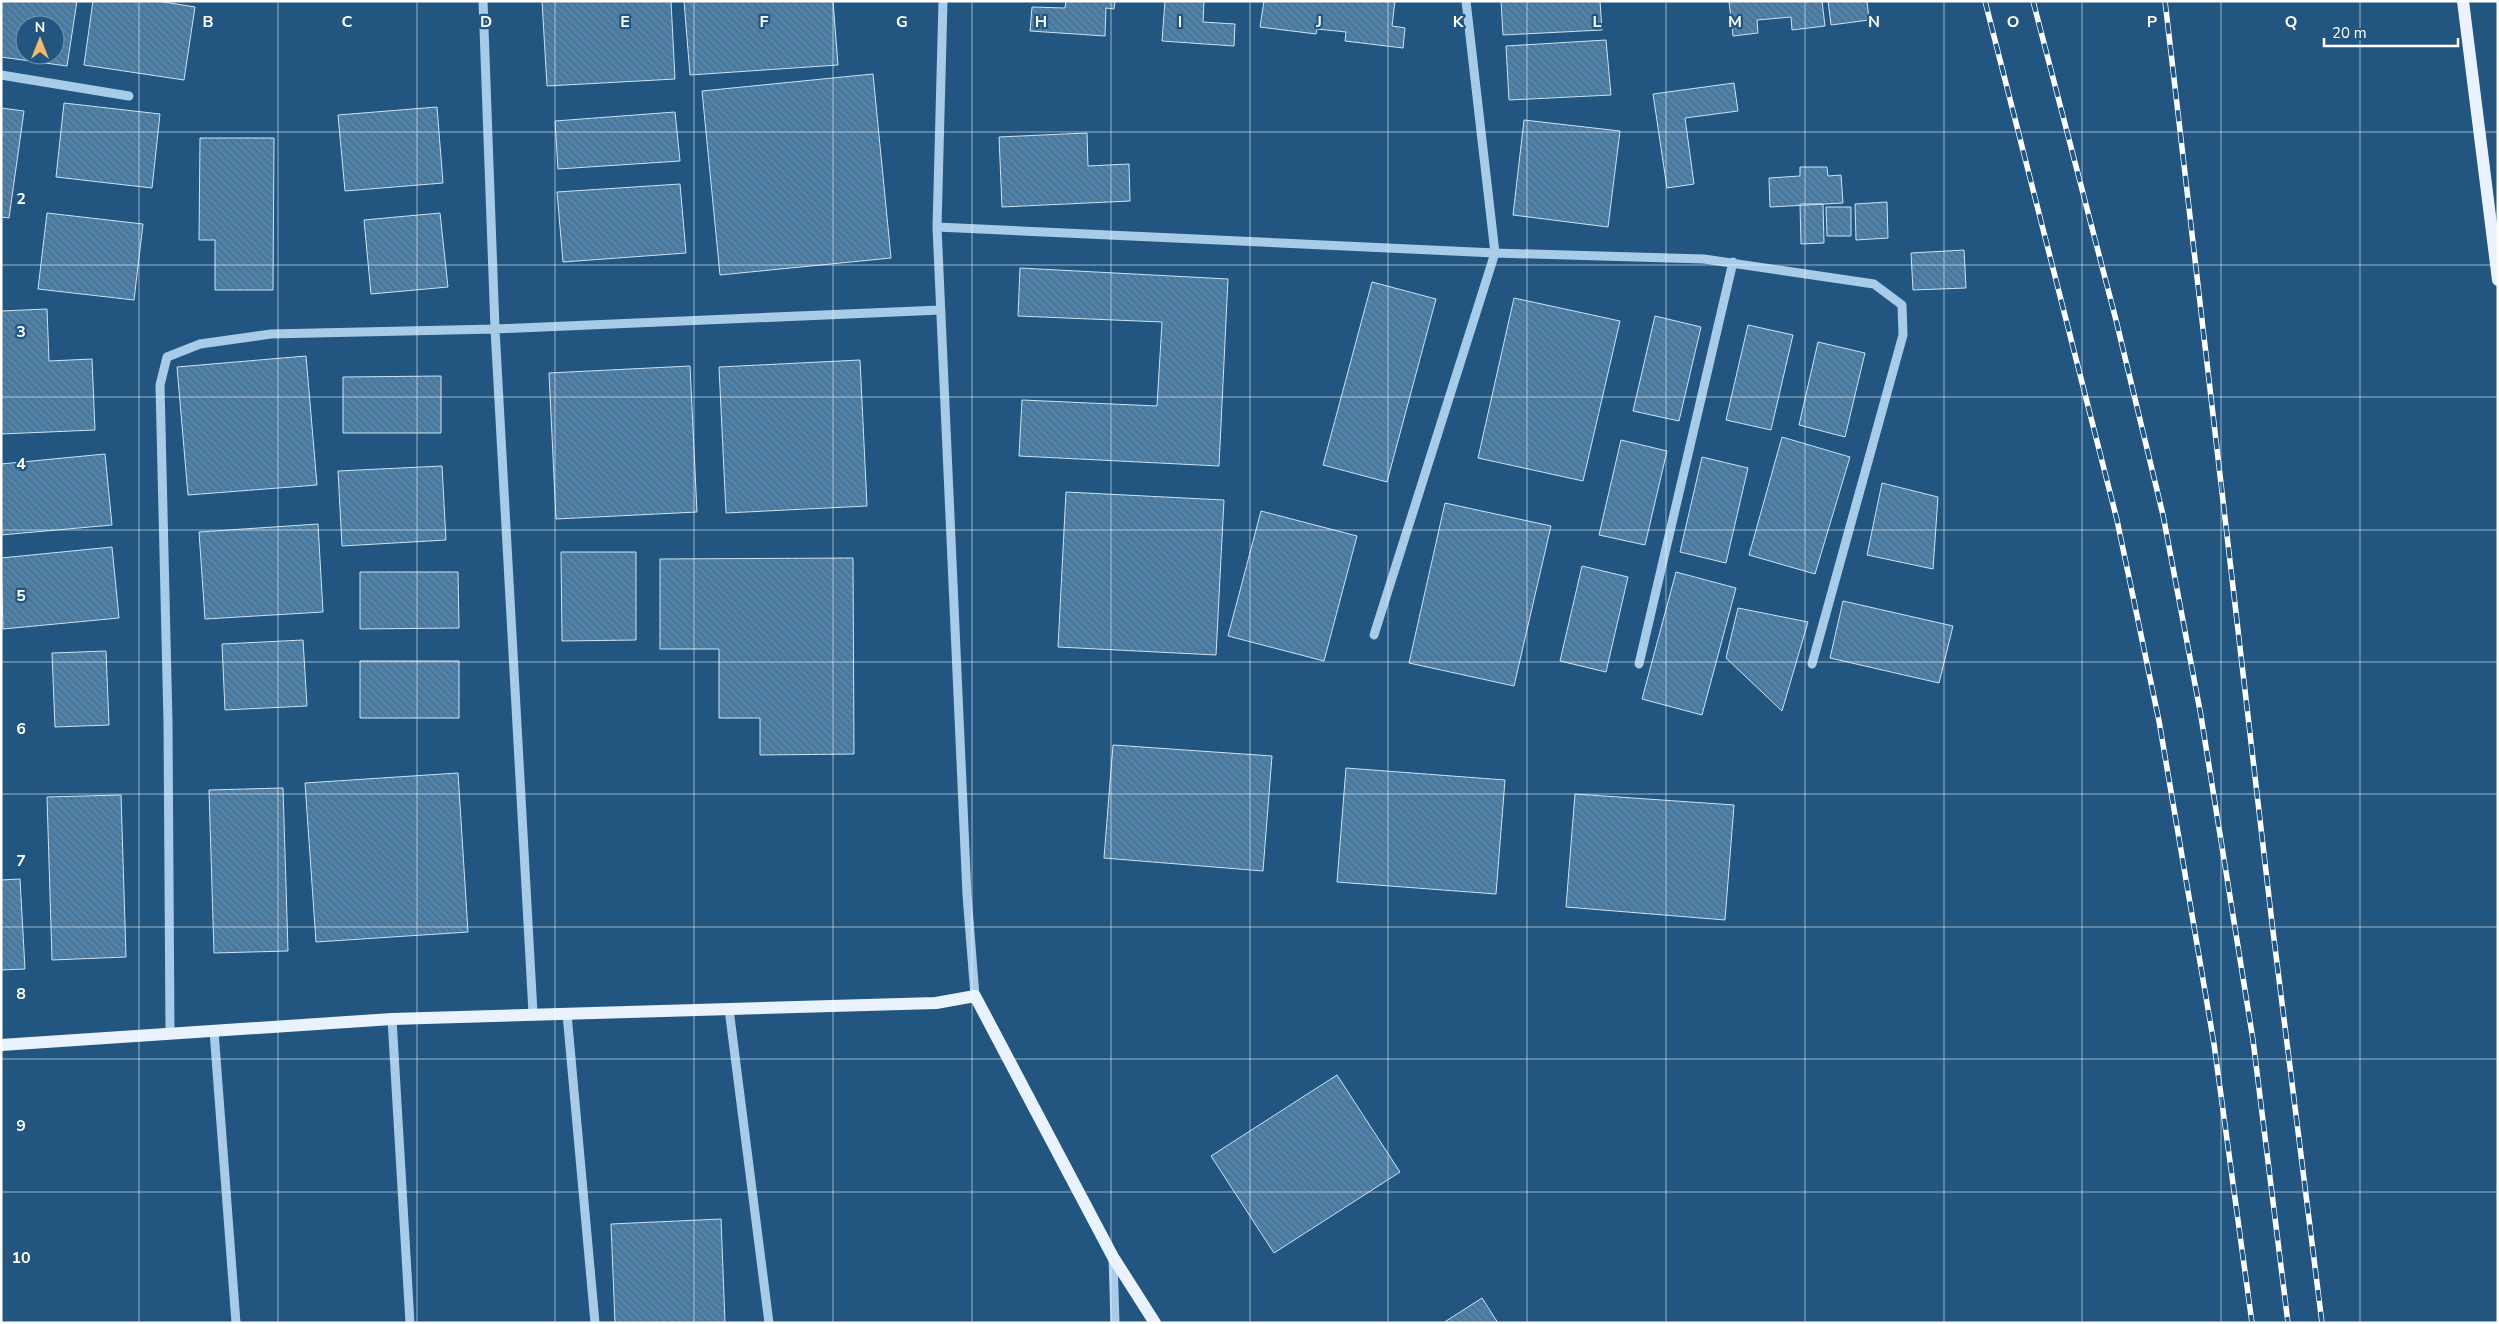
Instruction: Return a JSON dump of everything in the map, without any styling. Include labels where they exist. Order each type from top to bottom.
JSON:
[{"type":"main road","points":[[2463,1],[2498,280]]},
{"type":"main road","points":[[1,1045],[392,1019],[533,1013],[567,1014],[936,1003],[975,996],[1113,1257],[1155,1323]]},
{"type":"street","points":[[483,1],[495,329],[533,1013]]},
{"type":"street","points":[[944,1],[937,227],[967,895],[975,996]]},
{"type":"street","points":[[1374,635],[1495,253],[1466,1]]},
{"type":"street","points":[[1,74],[129,96]]},
{"type":"street","points":[[937,227],[1495,253],[1704,258],[1874,284],[1902,305],[1903,335],[1812,664]]},
{"type":"street","points":[[1640,664],[1733,262]]},
{"type":"street","points":[[170,1034],[168,722],[160,385],[167,357],[200,344],[271,334],[495,329],[941,310]]},
{"type":"street","points":[[729,1009],[769,1323]]},
{"type":"street","points":[[567,1014],[595,1323]]},
{"type":"street","points":[[392,1019],[410,1323]]},
{"type":"street","points":[[214,1031],[236,1323]]},
{"type":"street","points":[[1113,1257],[1115,1323]]},
{"type":"building","points":[[1,1],[77,1],[67,66],[60,65],[65,65],[65,15],[15,15],[15,59],[1,57]]},
{"type":"building","points":[[93,1],[158,1],[195,7],[184,80],[84,65]]},
{"type":"building","points":[[542,1],[671,1],[675,79],[547,86]]},
{"type":"building","points":[[684,1],[833,1],[838,65],[690,75]]},
{"type":"building","points":[[1066,1],[1115,1],[1114,9],[1106,8],[1105,36],[1030,31],[1032,7],[1065,8]]},
{"type":"building","points":[[1165,1],[1204,1],[1203,22],[1235,24],[1234,46],[1162,41]]},
{"type":"building","points":[[1264,1],[1395,1],[1392,26],[1405,28],[1403,48],[1345,41],[1346,32],[1317,29],[1316,34],[1260,27]]},
{"type":"building","points":[[1501,1],[1600,1],[1602,30],[1503,35]]},
{"type":"building","points":[[1729,1],[1822,1],[1825,26],[1792,30],[1791,17],[1757,20],[1758,33],[1733,36]]},
{"type":"building","points":[[1828,1],[1867,1],[1869,20],[1831,25]]},
{"type":"building","points":[[1606,40],[1611,95],[1509,100],[1506,46]]},
{"type":"building","points":[[873,74],[891,258],[720,275],[702,91]]},
{"type":"building","points":[[1734,83],[1738,111],[1685,118],[1694,184],[1667,188],[1653,94]]},
{"type":"building","points":[[64,103],[160,114],[152,188],[56,177]]},
{"type":"building","points":[[437,107],[443,183],[345,191],[338,115]]},
{"type":"building","points":[[1,108],[24,111],[9,218],[1,217]]},
{"type":"building","points":[[675,112],[680,161],[558,169],[555,121]]},
{"type":"building","points":[[1524,120],[1620,131],[1608,227],[1513,215]]},
{"type":"building","points":[[1087,133],[1088,166],[1129,164],[1130,201],[1002,207],[999,137]]},
{"type":"building","points":[[200,138],[274,138],[273,290],[215,290],[215,240],[199,240]]},
{"type":"building","points":[[1800,167],[1827,167],[1828,176],[1841,175],[1843,203],[1770,207],[1769,178],[1800,176]]},
{"type":"building","points":[[680,184],[686,253],[563,262],[557,192]]},
{"type":"building","points":[[1887,202],[1888,238],[1856,240],[1855,204]]},
{"type":"building","points":[[1800,204],[1823,204],[1824,243],[1801,244]]},
{"type":"building","points":[[1826,207],[1851,207],[1851,236],[1827,236]]},
{"type":"building","points":[[47,213],[143,224],[134,300],[38,289]]},
{"type":"building","points":[[440,213],[448,287],[371,294],[364,220]]},
{"type":"building","points":[[1964,250],[1966,288],[1913,290],[1911,253]]},
{"type":"building","points":[[1020,268],[1228,279],[1219,466],[1019,456],[1022,400],[1157,406],[1162,322],[1018,316]]},
{"type":"building","points":[[1372,282],[1436,299],[1387,482],[1323,465]]},
{"type":"building","points":[[1514,298],[1620,321],[1583,481],[1478,458]]},
{"type":"building","points":[[47,309],[49,361],[92,359],[95,430],[1,434],[1,311]]},
{"type":"building","points":[[1655,316],[1701,327],[1679,421],[1633,411]]},
{"type":"building","points":[[1748,325],[1793,335],[1771,430],[1726,420]]},
{"type":"building","points":[[1818,342],[1865,353],[1845,437],[1799,425]]},
{"type":"building","points":[[306,356],[317,485],[188,495],[177,367]]},
{"type":"building","points":[[860,360],[867,506],[726,513],[719,367]]},
{"type":"building","points":[[690,366],[697,512],[556,519],[549,373]]},
{"type":"building","points":[[441,376],[441,433],[343,433],[343,377]]},
{"type":"building","points":[[1782,437],[1850,457],[1815,574],[1749,555]]},
{"type":"building","points":[[1621,440],[1667,451],[1645,545],[1599,535]]},
{"type":"building","points":[[105,454],[112,525],[1,535],[1,464]]},
{"type":"building","points":[[1702,457],[1748,468],[1726,563],[1680,552]]},
{"type":"building","points":[[442,466],[446,540],[342,546],[338,471]]},
{"type":"building","points":[[1882,483],[1938,497],[1933,569],[1867,555]]},
{"type":"building","points":[[1066,492],[1224,500],[1216,655],[1058,647]]},
{"type":"building","points":[[1445,503],[1551,526],[1514,686],[1409,663]]},
{"type":"building","points":[[1261,511],[1357,536],[1324,661],[1228,636]]},
{"type":"building","points":[[318,524],[323,612],[205,619],[199,532]]},
{"type":"building","points":[[112,547],[119,618],[3,629],[1,558]]},
{"type":"building","points":[[561,552],[636,552],[636,640],[562,641]]},
{"type":"building","points":[[853,558],[854,754],[760,755],[760,718],[719,718],[719,649],[660,649],[660,559]]},
{"type":"building","points":[[1582,566],[1628,577],[1606,672],[1560,661]]},
{"type":"building","points":[[360,572],[458,572],[459,628],[360,629]]},
{"type":"building","points":[[1676,572],[1736,588],[1702,715],[1642,699]]},
{"type":"building","points":[[1843,601],[1953,626],[1939,683],[1830,658]]},
{"type":"building","points":[[1738,608],[1808,622],[1782,711],[1726,658]]},
{"type":"building","points":[[303,640],[307,706],[225,710],[222,644]]},
{"type":"building","points":[[106,651],[109,725],[55,727],[52,653]]},
{"type":"building","points":[[360,661],[459,661],[459,718],[360,718]]},
{"type":"building","points":[[1113,745],[1272,756],[1263,871],[1104,858]]},
{"type":"building","points":[[1346,768],[1505,780],[1496,894],[1337,882]]},
{"type":"building","points":[[458,773],[468,932],[316,942],[305,783]]},
{"type":"building","points":[[283,788],[288,951],[214,953],[209,790]]},
{"type":"building","points":[[1575,794],[1734,805],[1725,920],[1566,907]]},
{"type":"building","points":[[121,795],[126,957],[52,960],[47,797]]},
{"type":"building","points":[[20,879],[25,969],[1,970],[1,880]]},
{"type":"building","points":[[1337,1075],[1400,1172],[1274,1253],[1211,1156]]},
{"type":"building","points":[[721,1219],[725,1323],[615,1323],[611,1224]]},
{"type":"building","points":[[1482,1298],[1498,1323],[1443,1323]]},
{"type":"railway","points":[[1985,1],[2117,520],[2159,721],[2214,1044],[2252,1323]]},
{"type":"railway","points":[[2033,1],[2116,320],[2163,515],[2201,716],[2253,1040],[2288,1323]]},
{"type":"railway","points":[[2165,1],[2272,923],[2322,1323]]}]
